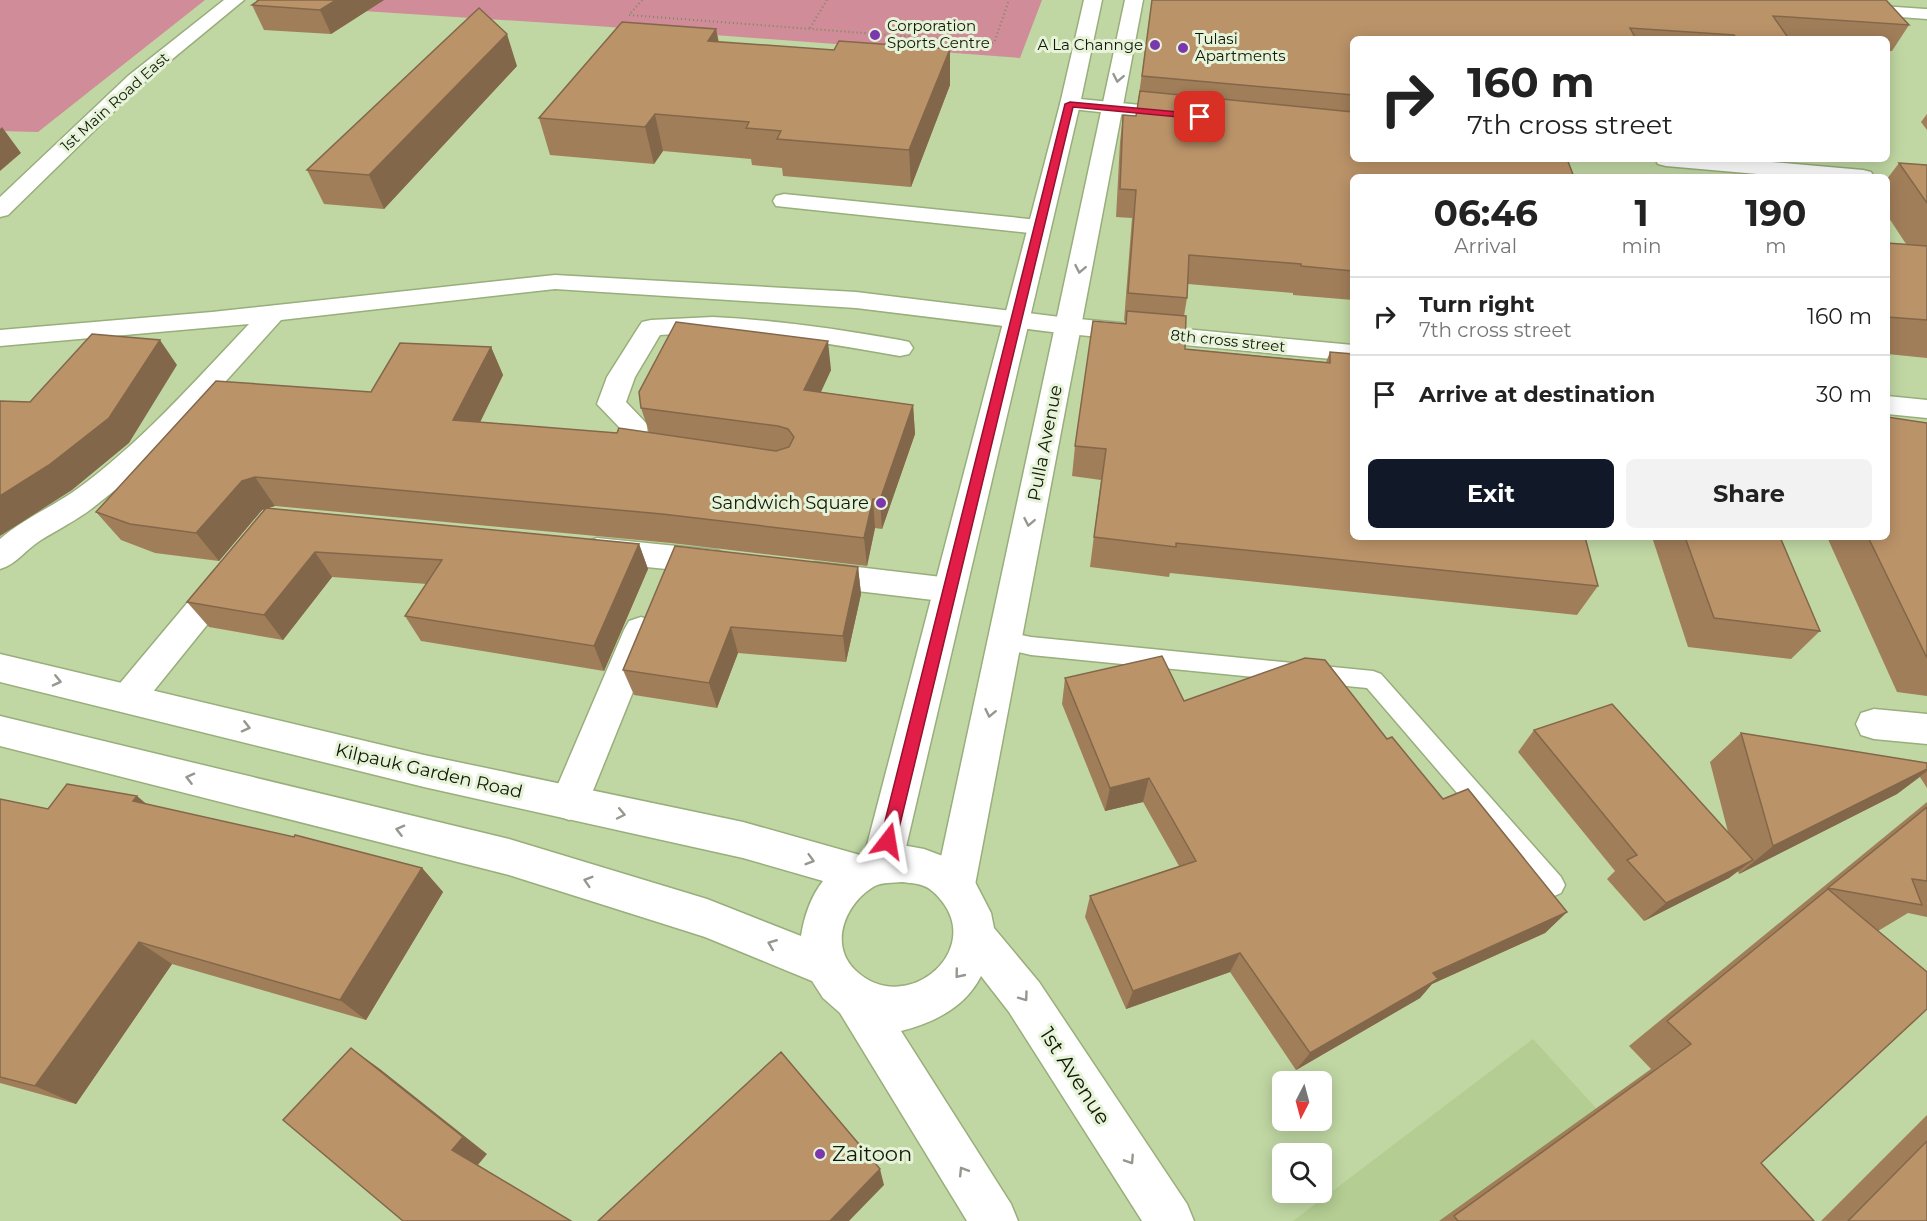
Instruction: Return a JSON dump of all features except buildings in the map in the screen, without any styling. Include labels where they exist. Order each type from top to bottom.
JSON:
[{"type":"street","name":"1st Main Road East","points":[[0,210],[135,80],[235,0]]},
{"type":"street","points":[[870,868],[950,590],[1070,104],[1093,0]]},
{"type":"street","name":"Pulla Avenue","points":[[955,885],[1134,0]]},
{"type":"street","points":[[1913,0],[1926,15]]},
{"type":"street","points":[[1834,8],[1926,15]]},
{"type":"street","points":[[1070,104],[1204,117]]},
{"type":"street","points":[[1699,162],[1830,174]]},
{"type":"street","points":[[784,201],[1039,227]]},
{"type":"street","name":"8th cross street","points":[[0,338],[273,313],[555,282],[856,300],[1068,326],[1350,353]]},
{"type":"street","points":[[685,324],[688,290]]},
{"type":"street","points":[[852,340],[856,300]]},
{"type":"street","points":[[0,557],[26,534],[84,499],[143,450],[273,313]]},
{"type":"street","points":[[691,455],[633,447],[633,424],[611,404],[621,377],[651,328],[685,324],[782,329],[900,348]]},
{"type":"street","points":[[1890,405],[1927,409]]},
{"type":"street","points":[[566,547],[741,565]]},
{"type":"street","points":[[128,698],[245,555]]},
{"type":"street","points":[[569,803],[671,557]]},
{"type":"street","points":[[787,571],[950,590]]},
{"type":"street","name":"Kilpauk Garden Road","points":[[0,668],[424,771],[870,868]]},
{"type":"street","points":[[1874,724],[1927,729]]},
{"type":"street","points":[[0,731],[509,857],[707,918],[826,966]]},
{"type":"street","points":[[855,999],[886,1009],[918,1005],[946,989],[966,965],[974,935],[969,908],[955,885],[934,870],[909,862],[870,868],[838,890],[825,914],[820,940],[826,966],[838,984],[855,999],[994,1221]]},
{"type":"street","name":"1st Avenue","points":[[974,935],[1024,997],[1170,1221]]},
{"type":"lane","points":[[1005,640],[1031,646],[1373,680],[1552,885]]},
{"type":"path","points":[[642,0],[629,15],[994,43],[1009,0]]},
{"type":"path","points":[[810,28],[827,0]]},
{"type":"shaded area","points":[[0,0],[205,0],[38,132],[0,131]]},
{"type":"shaded area","name":"Corporation Sports Centre","points":[[261,0],[1042,0],[1020,58],[596,26],[255,4]]},
{"type":"shaded area","points":[[1533,1039],[1699,1221],[1293,1221],[1317,1203],[1332,1203],[1332,1191]]},
{"type":"place","name":"Corporation Sports Centre","points":[[875,35]]},
{"type":"place","name":"A La Channge","points":[[1155,45]]},
{"type":"place","name":"Tulasi Apartments","points":[[1183,48]]},
{"type":"place","name":"Sandwich Square","points":[[881,503]]},
{"type":"place","name":"Zaitoon","points":[[820,1154]]},
{"type":"route","points":[[888,841],[1070,104],[1200,117]]}]
